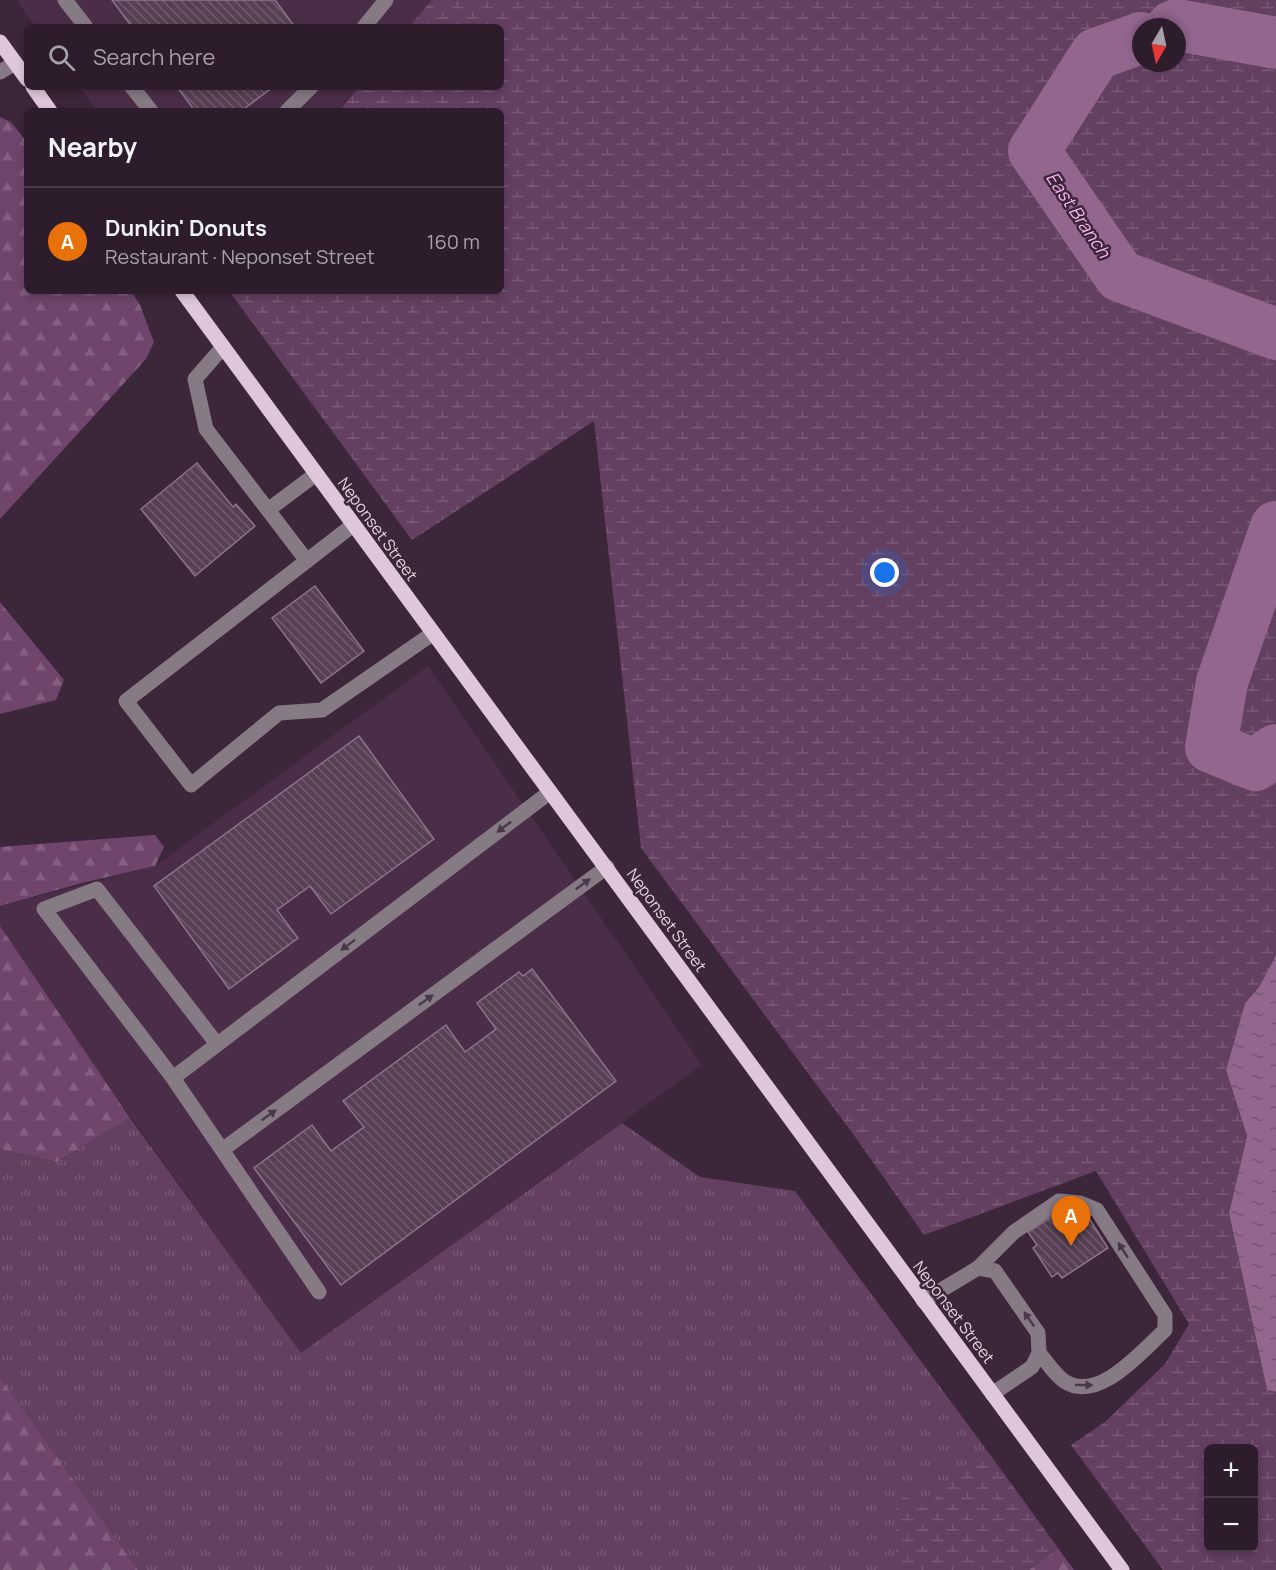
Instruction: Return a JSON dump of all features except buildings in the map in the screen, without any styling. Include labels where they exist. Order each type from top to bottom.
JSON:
[{"type":"main road","points":[[0,42],[24,75]]},
{"type":"main road","points":[[35,90],[48,108]]},
{"type":"main road","name":"Neponset Street","points":[[184,294],[1122,1570]]},
{"type":"street","points":[[65,0],[84,24]]},
{"type":"street","points":[[366,24],[386,0]]},
{"type":"street","points":[[0,72],[15,63]]},
{"type":"street","points":[[134,90],[149,108]]},
{"type":"street","points":[[290,108],[308,90]]},
{"type":"street","points":[[223,347],[195,379],[206,429],[307,561]]},
{"type":"street","points":[[268,510],[316,474]]},
{"type":"street","points":[[353,525],[126,701],[191,785],[279,713],[322,710],[432,634]]},
{"type":"street","points":[[173,1078],[550,792]]},
{"type":"street","points":[[222,1150],[607,867]]},
{"type":"street","points":[[217,1044],[97,889],[44,909],[173,1078],[319,1292]]},
{"type":"street","points":[[923,1301],[978,1268],[1014,1232],[1059,1201],[1080,1203],[1097,1210],[1165,1315],[1165,1330],[1116,1374],[1098,1385],[1079,1388],[1063,1381],[1039,1353]]},
{"type":"street","points":[[978,1268],[995,1271],[1038,1333],[1039,1353],[1032,1367],[992,1394]]},
{"type":"shaded area","points":[[16,0],[432,0],[412,24],[34,24]]},
{"type":"shaded area","points":[[82,90],[356,90],[342,108],[95,108]]},
{"type":"shaded area","points":[[428,666],[702,1065],[301,1353],[0,936],[0,906],[155,866]]},
{"type":"green space","points":[[432,0],[1276,0],[1276,955],[1259,987],[1245,1003],[1226,1070],[1247,1136],[1229,1213],[1267,1390],[1276,1392],[1276,1570],[1163,1570],[1071,1445],[1105,1422],[1165,1364],[1189,1324],[1096,1171],[924,1235],[856,1138],[641,848],[594,421],[412,540],[231,294],[504,294],[504,108],[342,108],[356,90],[504,90],[504,24],[412,24]]},
{"type":"green space","points":[[0,117],[11,122],[24,138],[24,294],[133,294],[140,305],[154,342],[146,359],[0,519]]},
{"type":"green space","points":[[0,602],[64,680],[56,700],[0,714]]},
{"type":"green space","points":[[155,835],[164,847],[155,866],[0,906],[0,847]]},
{"type":"green space","points":[[0,926],[130,1118],[57,1162],[0,1149]]},
{"type":"green space","points":[[130,1118],[301,1353],[622,1123],[700,1177],[795,1191],[986,1449],[925,1509],[896,1492],[896,1570],[138,1570],[0,1377],[0,1149],[57,1162]]},
{"type":"green space","points":[[0,1377],[138,1570],[0,1570]]},
{"type":"green space","points":[[986,1449],[1058,1548],[1029,1570],[896,1570],[896,1491],[925,1508]]},
{"type":"green space","points":[[1058,1548],[1074,1570],[1029,1570]]},
{"type":"water","points":[[1276,955],[1276,1392],[1267,1390],[1229,1213],[1247,1136],[1226,1070],[1245,1003],[1259,987]]},
{"type":"waterway","name":"East Branch","points":[[1186,27],[1276,43]]},
{"type":"waterway","name":"East Branch","points":[[1132,41],[1096,54],[1034,151],[1120,276],[1276,334]]},
{"type":"waterway","name":"East Branch","points":[[1276,527],[1222,682],[1211,747],[1255,765],[1276,750]]},
{"type":"place","name":"Dunkin' Donuts","points":[[1071,1246]]}]
